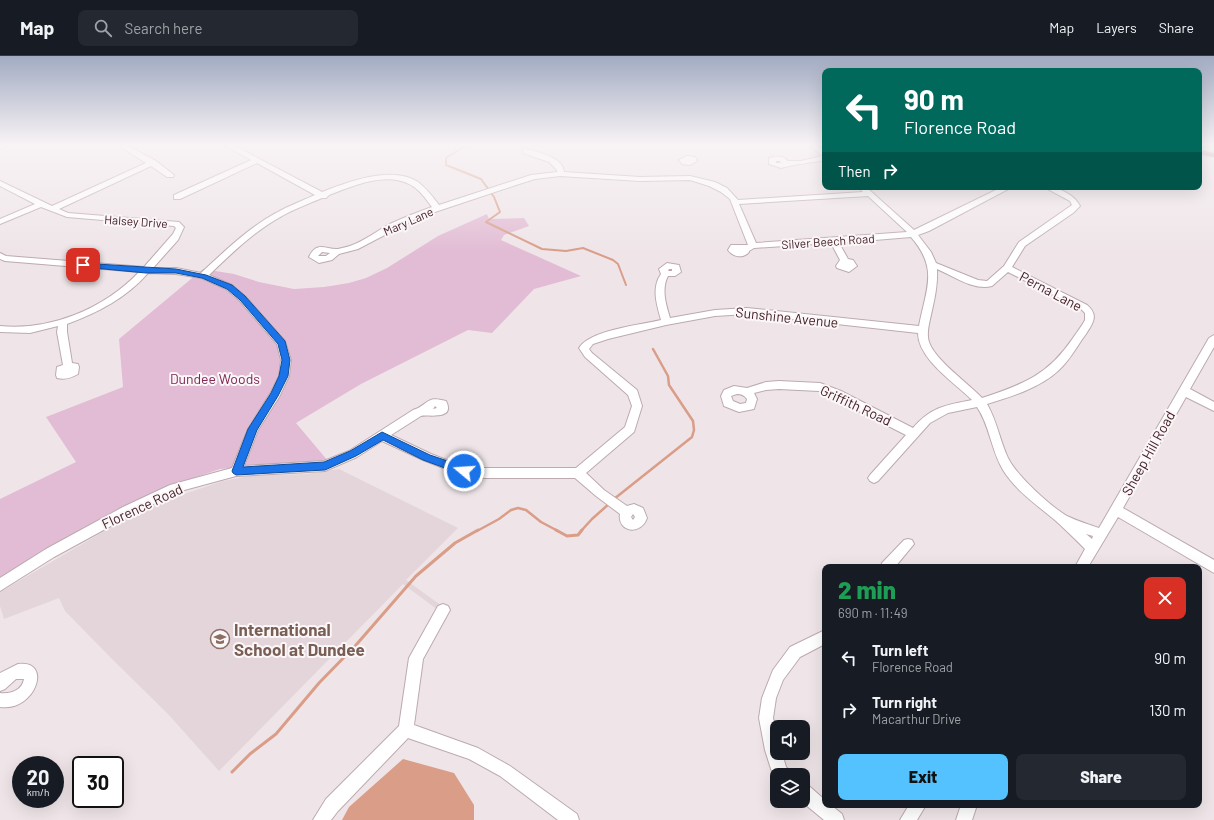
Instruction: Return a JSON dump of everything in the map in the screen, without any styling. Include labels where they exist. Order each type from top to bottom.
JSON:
[{"type":"street","points":[[52,209],[112,181]]},
{"type":"street","points":[[177,197],[213,181]]},
{"type":"street","points":[[294,181],[323,196]]},
{"type":"street","points":[[203,276],[267,221],[323,196],[364,181]]},
{"type":"street","points":[[410,181],[420,187],[437,208]]},
{"type":"street","name":"Mary Lane","points":[[336,252],[355,246],[404,220],[523,181]]},
{"type":"street","name":"Mary Lane","points":[[699,181],[718,186],[736,202],[749,247]]},
{"type":"street","name":"Halsey Drive","points":[[0,183],[52,209],[74,216],[169,223],[180,227],[180,231],[177,235],[146,270],[127,288],[107,302],[63,321],[21,330],[0,329]]},
{"type":"street","points":[[736,202],[865,190],[912,234],[927,251],[932,265],[931,296],[923,330],[924,341],[932,355],[980,402],[990,420],[1001,456],[1018,482],[1061,518],[1097,541]]},
{"type":"street","name":"Silver Beech Road","points":[[749,247],[912,234],[926,229],[1002,190]]},
{"type":"street","points":[[932,265],[976,283],[986,285],[992,282],[1007,268],[1022,244],[1075,208],[1076,206],[1073,200],[1063,190]]},
{"type":"street","points":[[0,222],[41,204]]},
{"type":"street","points":[[834,241],[845,261]]},
{"type":"street","points":[[0,256],[5,258],[146,270],[176,271],[203,276],[230,287],[242,298],[282,343],[286,360],[284,376],[275,394],[253,429],[236,471]]},
{"type":"street","name":"Perna Lane","points":[[980,402],[1037,380],[1049,373],[1059,363],[1090,319],[1088,311],[1079,304],[1007,268]]},
{"type":"street","points":[[666,274],[662,278],[660,288],[666,322]]},
{"type":"street","name":"Sunshine Avenue","points":[[578,472],[630,429],[637,406],[633,393],[588,355],[584,348],[590,342],[606,336],[666,322],[715,313],[747,311],[923,330]]},
{"type":"street","points":[[63,321],[62,332],[68,366]]},
{"type":"street","name":"Sheep Hill Road","points":[[1083,564],[1116,510],[1214,338]]},
{"type":"street","name":"Griffith Road","points":[[748,392],[752,389],[779,385],[820,387],[837,394],[914,434]]},
{"type":"street","points":[[1184,391],[1214,407]]},
{"type":"street","points":[[874,478],[914,434],[935,414],[948,408],[980,402]]},
{"type":"street","name":"Florence Road","points":[[0,584],[50,552],[134,507],[174,488],[236,471],[325,466],[353,454],[417,413],[427,410]]},
{"type":"street","points":[[382,436],[427,457],[455,468],[474,473],[529,474],[578,472],[626,512]]},
{"type":"street","points":[[1116,510],[1214,567]]},
{"type":"street","points":[[890,564],[908,544]]},
{"type":"street","points":[[320,820],[332,805],[406,730],[410,711],[416,658],[443,610]]},
{"type":"street","points":[[779,768],[766,718],[769,698],[778,675],[795,652],[822,638]]},
{"type":"street","points":[[0,684],[8,676],[19,671],[26,671],[31,676],[30,685],[23,694],[13,700],[1,702]]},
{"type":"street","points":[[406,730],[437,740],[479,757],[505,771],[571,820]]},
{"type":"street","points":[[810,797],[822,806]]},
{"type":"street","points":[[908,820],[916,808]]},
{"type":"shaded area","name":"International School at Dundee","points":[[339,469],[458,528],[406,580],[442,606],[438,610],[403,584],[219,771],[168,714],[65,611],[59,598],[4,619],[0,606],[0,592],[101,533],[140,512],[169,499],[223,481],[250,476],[306,474]]},
{"type":"shaded area","points":[[403,759],[454,773],[474,805],[474,820],[342,820],[349,807]]},
{"type":"green space","name":"Dundee Woods","points":[[487,214],[489,219],[524,218],[529,226],[504,235],[501,240],[581,276],[534,289],[492,333],[468,330],[361,384],[296,423],[328,461],[220,469],[161,489],[110,513],[0,579],[0,499],[76,462],[46,417],[123,387],[119,339],[203,269],[234,274],[259,282],[294,289],[324,287],[349,283],[366,278],[387,268],[438,236]]},
{"type":"waterway","points":[[482,181],[494,197],[500,212],[486,222],[542,249],[566,251],[583,248],[613,260],[618,264],[626,285]]},
{"type":"waterway","points":[[614,499],[692,437],[694,430],[693,421],[669,385],[668,376],[653,349]]},
{"type":"waterway","points":[[581,531],[610,503]]},
{"type":"waterway","points":[[477,531],[499,519],[511,510],[518,508],[526,510],[541,522],[558,531]]},
{"type":"waterway","points":[[232,772],[250,754],[276,734],[319,683],[356,645],[416,576],[455,543],[478,530]]},
{"type":"waterway","points":[[556,530],[567,536],[578,535],[582,530]]},
{"type":"place","name":"International School at Dundee","points":[[220,639]]},
{"type":"route","points":[[83,265],[176,271],[203,276],[230,287],[271,329],[282,343],[286,360],[284,376],[275,394],[253,429],[236,471],[255,468],[325,466],[353,454],[382,436],[427,457],[464,471]]}]
